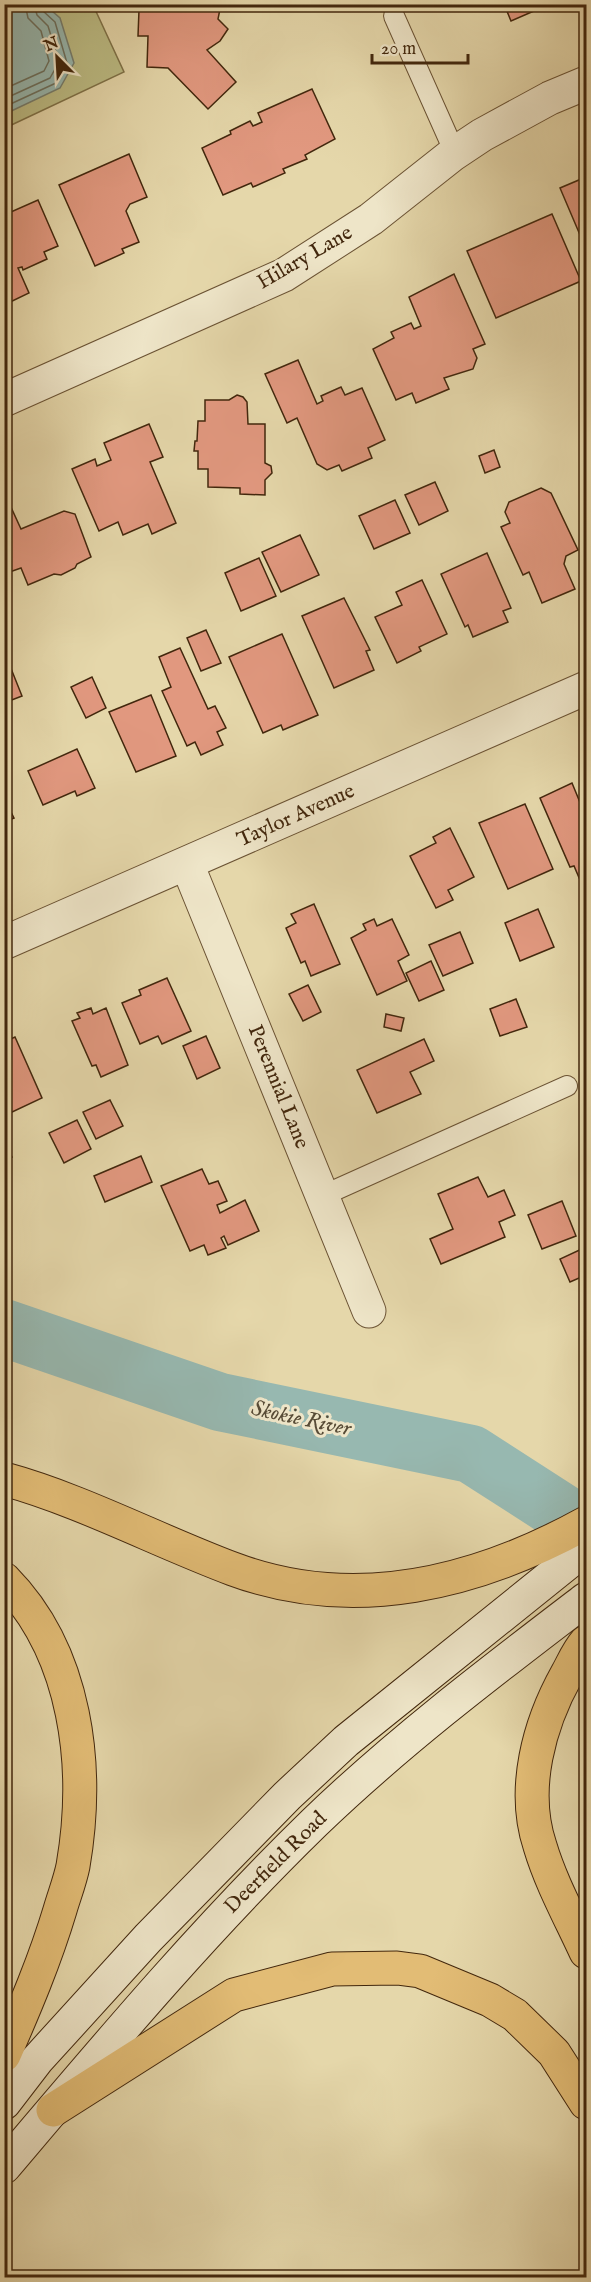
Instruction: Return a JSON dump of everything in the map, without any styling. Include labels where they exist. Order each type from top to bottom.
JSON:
[{"type":"highway","points":[[4,1479],[236,1570],[313,1589],[400,1589],[473,1572],[520,1556],[586,1523]]},
{"type":"highway","points":[[4,1579],[39,1621],[67,1687],[81,1769],[73,1867],[45,1961],[4,2055]]},
{"type":"highway","points":[[586,1642],[550,1705],[538,1739],[532,1808],[539,1845],[586,1952]]},
{"type":"highway","points":[[53,2110],[234,1995],[332,1969],[397,1968],[420,1971],[490,2000],[515,2015],[554,2053],[586,2103]]},
{"type":"street","name":"Hilary Lane","points":[[4,400],[284,275],[371,219],[455,153],[531,109],[586,83]]},
{"type":"street","name":"Taylor Avenue","points":[[4,943],[586,688]]},
{"type":"street","name":"Perennial Lane","points":[[187,864],[369,1311]]},
{"type":"street","name":"Deerfield Road","points":[[4,2103],[37,2060],[148,1938],[287,1796],[346,1741],[579,1555]]},
{"type":"street","name":"Deerfield Road","points":[[4,2167],[177,1964],[314,1823],[422,1729],[586,1599]]},
{"type":"lane","points":[[394,16],[455,153]]},
{"type":"lane","points":[[322,1196],[567,1086]]},
{"type":"green space","points":[[4,5],[93,5],[124,72],[5,128]]},
{"type":"water","points":[[4,5],[45,5],[60,18],[74,63],[60,88],[5,114]]},
{"type":"building","points":[[149,4],[221,4],[218,19],[228,29],[220,41],[207,50],[236,82],[208,109],[168,68],[147,67],[148,36],[138,36],[139,10],[148,10]]},
{"type":"building","points":[[504,4],[550,4],[511,21]]},
{"type":"building","points":[[312,89],[335,139],[305,155],[307,159],[283,169],[285,173],[253,187],[251,183],[223,195],[202,148],[231,134],[230,131],[250,121],[253,126],[262,122],[258,113]]},
{"type":"building","points":[[129,154],[147,197],[130,204],[126,211],[139,242],[122,249],[124,253],[95,266],[59,185]]},
{"type":"building","points":[[586,177],[586,249],[560,188]]},
{"type":"building","points":[[38,200],[58,246],[44,252],[47,259],[23,270],[22,267],[18,268],[29,293],[4,305],[4,215]]},
{"type":"building","points":[[552,214],[581,281],[496,318],[467,251]]},
{"type":"building","points":[[454,274],[485,344],[473,349],[477,358],[473,369],[444,378],[449,389],[416,403],[412,393],[396,400],[373,349],[394,338],[391,332],[411,323],[414,329],[421,326],[409,297]]},
{"type":"building","points":[[298,360],[317,404],[323,401],[321,396],[341,387],[345,395],[362,388],[385,440],[368,448],[372,458],[342,471],[339,465],[327,470],[317,464],[297,418],[287,423],[265,374]]},
{"type":"building","points":[[237,395],[243,397],[247,402],[248,424],[265,424],[265,463],[271,466],[272,473],[265,480],[265,495],[240,494],[240,488],[208,487],[208,469],[198,469],[198,451],[194,451],[195,441],[197,441],[198,421],[205,421],[205,400],[229,400]]},
{"type":"building","points":[[149,424],[163,457],[150,462],[176,523],[152,534],[148,524],[123,535],[118,522],[99,531],[72,469],[95,459],[97,466],[111,460],[104,443]]},
{"type":"building","points":[[494,450],[500,467],[485,473],[479,456]]},
{"type":"building","points":[[435,482],[448,511],[419,525],[405,495]]},
{"type":"building","points":[[541,488],[551,493],[578,550],[566,556],[564,564],[575,589],[542,603],[529,572],[523,575],[501,527],[510,523],[505,512],[509,502]]},
{"type":"building","points":[[4,492],[21,529],[64,511],[75,514],[91,557],[61,575],[54,574],[28,585],[21,568],[4,574]]},
{"type":"building","points":[[395,500],[410,533],[374,549],[359,516]]},
{"type":"building","points":[[300,535],[319,575],[281,592],[262,552]]},
{"type":"building","points":[[487,553],[511,608],[503,611],[508,622],[473,637],[468,625],[465,627],[441,574]]},
{"type":"building","points":[[259,558],[276,596],[241,611],[225,573]]},
{"type":"building","points":[[422,580],[447,634],[419,647],[421,651],[397,663],[375,617],[402,605],[396,592]]},
{"type":"building","points":[[344,598],[370,650],[366,651],[374,670],[334,688],[302,616]]},
{"type":"building","points":[[206,630],[221,663],[201,671],[187,638]]},
{"type":"building","points":[[282,634],[318,715],[283,730],[281,725],[263,733],[229,657]]},
{"type":"building","points":[[180,648],[208,709],[215,706],[226,728],[217,732],[223,745],[201,755],[195,742],[187,746],[162,691],[171,687],[159,657]]},
{"type":"building","points":[[8,661],[22,696],[4,703],[4,662]]},
{"type":"building","points":[[92,677],[106,708],[86,718],[71,687]]},
{"type":"building","points":[[151,695],[176,756],[136,772],[109,712]]},
{"type":"building","points":[[77,749],[95,788],[77,796],[75,791],[43,805],[28,771]]},
{"type":"building","points":[[572,783],[586,817],[586,894],[574,866],[570,867],[540,798]]},
{"type":"building","points":[[4,798],[14,818],[4,822]]},
{"type":"building","points":[[525,804],[553,869],[508,889],[479,823]]},
{"type":"building","points":[[450,828],[474,877],[448,890],[453,900],[436,908],[410,856],[436,843],[433,837]]},
{"type":"building","points":[[314,904],[340,964],[311,976],[305,961],[301,963],[286,928],[296,923],[291,914]]},
{"type":"building","points":[[538,909],[554,947],[520,961],[505,923]]},
{"type":"building","points":[[374,919],[377,926],[392,919],[409,955],[398,961],[407,981],[377,995],[351,938],[366,930],[363,924]]},
{"type":"building","points":[[460,932],[473,963],[443,976],[429,945]]},
{"type":"building","points":[[431,961],[444,990],[419,1001],[406,973]]},
{"type":"building","points":[[167,978],[191,1031],[162,1044],[158,1036],[140,1044],[122,1003],[141,995],[139,990]]},
{"type":"building","points":[[308,985],[321,1012],[303,1021],[289,994]]},
{"type":"building","points":[[516,999],[527,1027],[500,1036],[490,1009]]},
{"type":"building","points":[[91,1008],[93,1014],[106,1008],[128,1065],[101,1077],[96,1065],[92,1066],[72,1021],[80,1018],[77,1013]]},
{"type":"building","points":[[386,1014],[404,1018],[401,1031],[384,1027]]},
{"type":"building","points":[[206,1036],[220,1068],[197,1079],[183,1046]]},
{"type":"building","points":[[15,1037],[42,1098],[10,1113],[4,1103],[4,1042]]},
{"type":"building","points":[[424,1039],[434,1061],[410,1072],[421,1094],[377,1113],[357,1070]]},
{"type":"building","points":[[110,1100],[123,1126],[96,1139],[83,1112]]},
{"type":"building","points":[[77,1120],[91,1149],[64,1163],[49,1133]]},
{"type":"building","points":[[4,1140],[12,1157],[4,1160]]},
{"type":"building","points":[[141,1156],[152,1182],[105,1202],[94,1176]]},
{"type":"building","points":[[202,1169],[209,1184],[218,1181],[227,1201],[217,1205],[220,1213],[245,1200],[259,1231],[228,1245],[224,1236],[221,1238],[226,1248],[208,1255],[204,1245],[190,1251],[161,1186]]},
{"type":"building","points":[[478,1177],[488,1197],[504,1190],[515,1215],[499,1222],[505,1237],[441,1264],[430,1239],[453,1229],[438,1194]]},
{"type":"building","points":[[562,1201],[576,1236],[542,1249],[528,1215]]},
{"type":"building","points":[[586,1247],[586,1275],[570,1282],[560,1259]]},
{"type":"waterway","name":"Skokie River","points":[[4,1328],[220,1402],[471,1454],[586,1528]]}]
